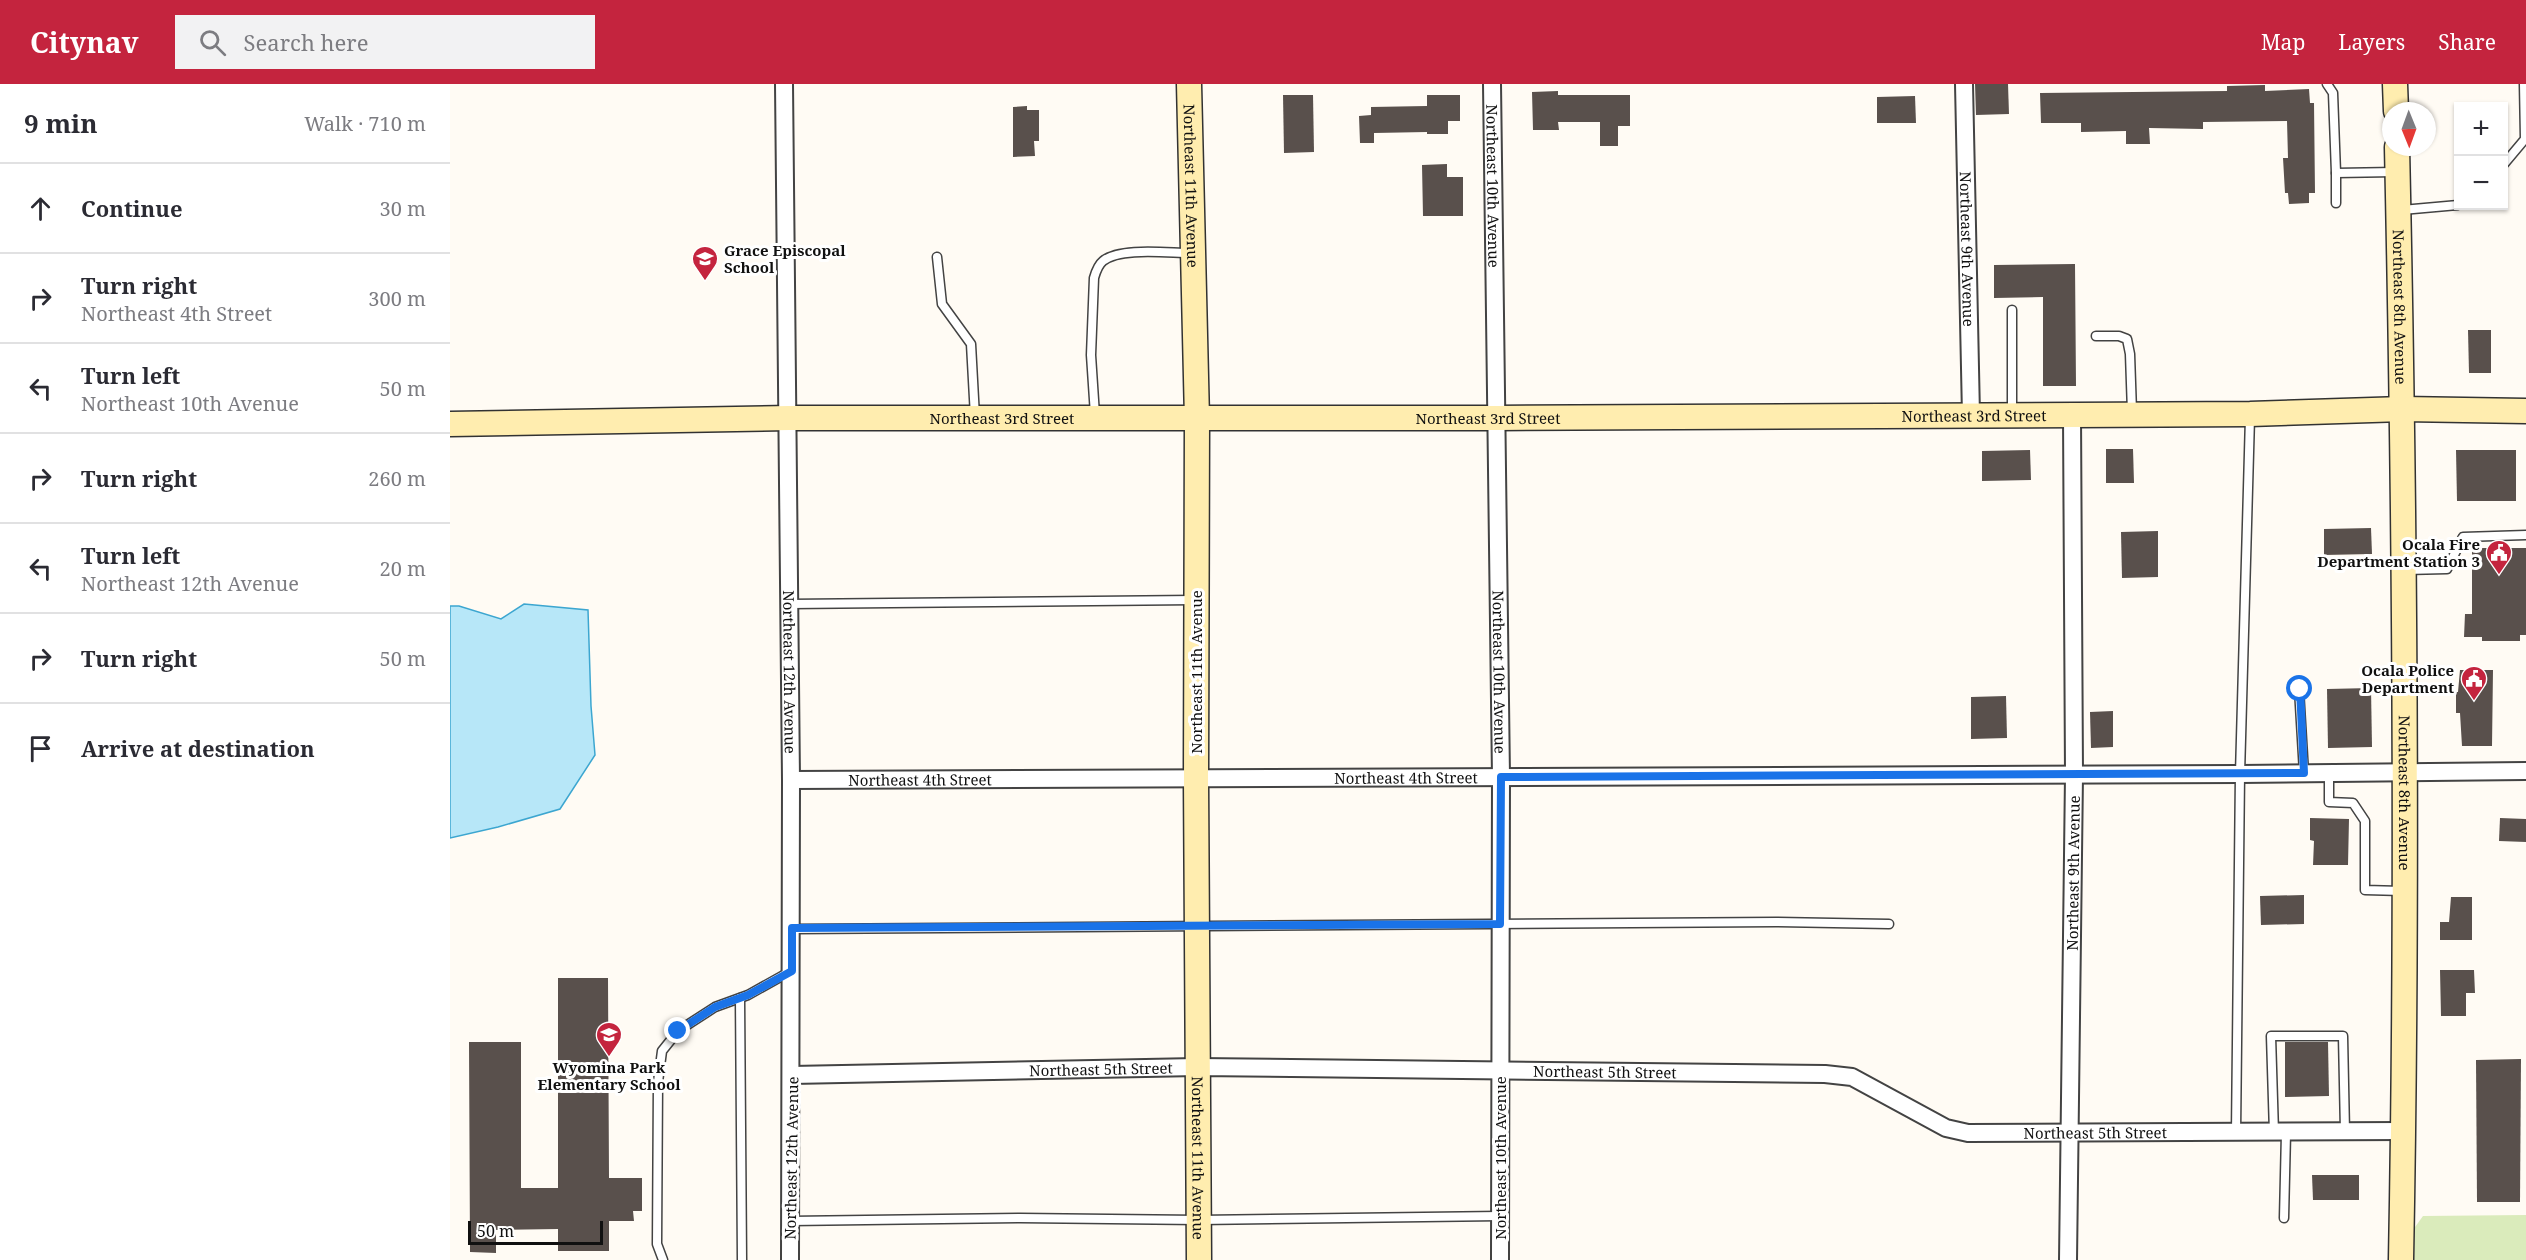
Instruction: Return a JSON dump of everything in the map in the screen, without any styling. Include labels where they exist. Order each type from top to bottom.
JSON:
[{"type":"street","name":"Northeast 12th Avenue","points":[[784,84],[789,418],[792,928],[790,1260]]},
{"type":"street","name":"Northeast 11th Avenue","points":[[1189,84],[1197,419],[1196,927],[1199,1260]]},
{"type":"street","name":"Northeast 10th Avenue","points":[[1492,84],[1501,777],[1500,1260]]},
{"type":"street","name":"Northeast 9th Avenue","points":[[1964,84],[1971,415]]},
{"type":"street","points":[[2395,84],[2396,102]]},
{"type":"street","name":"Northeast 8th Avenue","points":[[2397,156],[2403,409],[2406,771],[2401,1260]]},
{"type":"street","name":"Northeast 3rd Street","points":[[450,424],[789,418],[2072,416],[2403,409],[2526,411]]},
{"type":"street","name":"Northeast 9th Avenue","points":[[2068,1260],[2074,775],[2072,416]]},
{"type":"street","name":"Northeast 4th Street","points":[[791,780],[1196,780],[2526,771]]},
{"type":"street","name":"Northeast 5th Street","points":[[792,1075],[1197,1067],[1825,1074],[1852,1077],[1946,1128],[1968,1133],[2236,1134],[2403,1131]]},
{"type":"lane","points":[[2327,84],[2333,93],[2336,203]]},
{"type":"lane","points":[[2508,159],[2525,139],[2524,84]]},
{"type":"lane","points":[[2336,173],[2397,172]]},
{"type":"lane","points":[[2398,210],[2454,205]]},
{"type":"lane","points":[[1096,419],[1091,355],[1094,278],[1098,268],[1107,259],[1124,253],[1193,252]]},
{"type":"lane","points":[[937,257],[942,304],[971,345],[975,419]]},
{"type":"lane","points":[[2012,310],[2012,415]]},
{"type":"lane","points":[[2096,336],[2119,336],[2127,339],[2130,354],[2132,415]]},
{"type":"lane","points":[[2236,1134],[2240,774],[2250,414]]},
{"type":"lane","points":[[2404,570],[2447,569],[2463,537],[2526,535]]},
{"type":"lane","points":[[790,604],[1197,600]]},
{"type":"lane","points":[[2300,689],[2304,773]]},
{"type":"lane","points":[[2329,773],[2329,802],[2353,803],[2365,821],[2365,890],[2405,891]]},
{"type":"lane","points":[[792,928],[1776,922],[1889,924]]},
{"type":"lane","points":[[663,1260],[657,1244],[658,1082],[662,1051],[678,1031],[715,1007],[740,998],[792,971]]},
{"type":"lane","points":[[740,998],[742,1260]]},
{"type":"lane","points":[[2284,1218],[2280,1133],[2271,1036],[2343,1036],[2344,1132]]},
{"type":"lane","points":[[790,1221],[1020,1218],[1198,1220],[1500,1216]]},
{"type":"green space","points":[[2526,1215],[2526,1260],[2410,1260],[2410,1234],[2423,1216]]},
{"type":"water","points":[[524,604],[588,610],[595,755],[560,809],[450,838],[450,606],[459,606],[501,619]]},
{"type":"building","points":[[1975,84],[2008,84],[2009,114],[1976,115]]},
{"type":"building","points":[[2265,85],[2265,91],[2309,89],[2310,103],[2314,103],[2315,193],[2309,193],[2309,203],[2289,204],[2288,193],[2285,193],[2283,158],[2288,158],[2287,121],[2203,122],[2203,129],[2149,128],[2150,144],[2126,144],[2126,131],[2081,132],[2081,123],[2041,123],[2040,93],[2227,91],[2227,86]]},
{"type":"building","points":[[1558,91],[1558,95],[1630,95],[1630,126],[1618,126],[1618,146],[1600,146],[1600,122],[1558,122],[1559,130],[1533,130],[1532,92]]},
{"type":"building","points":[[1283,95],[1313,95],[1314,152],[1284,153]]},
{"type":"building","points":[[1427,95],[1460,95],[1460,121],[1448,121],[1448,134],[1374,133],[1374,143],[1360,143],[1359,116],[1371,115],[1371,107],[1427,106]]},
{"type":"building","points":[[1915,96],[1916,123],[1877,123],[1877,97]]},
{"type":"building","points":[[1027,106],[1027,110],[1039,110],[1039,141],[1034,141],[1035,156],[1013,157],[1013,107]]},
{"type":"building","points":[[1447,164],[1447,177],[1463,177],[1463,216],[1423,216],[1422,165]]},
{"type":"building","points":[[2075,264],[2076,386],[2043,386],[2043,297],[1994,298],[1994,265]]},
{"type":"building","points":[[2468,330],[2491,330],[2491,373],[2469,373]]},
{"type":"building","points":[[2106,449],[2133,449],[2134,483],[2106,483]]},
{"type":"building","points":[[2030,450],[2031,480],[1982,481],[1982,451]]},
{"type":"building","points":[[2456,450],[2516,450],[2516,501],[2457,501]]},
{"type":"building","points":[[2371,528],[2372,554],[2324,555],[2324,529]]},
{"type":"building","points":[[2158,531],[2158,577],[2122,578],[2121,532]]},
{"type":"building","name":"Ocala Fire Department Station 3","points":[[2472,548],[2526,548],[2526,635],[2520,635],[2520,641],[2482,641],[2482,637],[2464,637],[2465,614],[2472,614]]},
{"type":"building","name":"Ocala Police Department","points":[[2460,670],[2493,670],[2492,746],[2462,746],[2460,713],[2456,713],[2456,692],[2458,692]]},
{"type":"building","points":[[2371,688],[2372,747],[2328,748],[2327,689]]},
{"type":"building","points":[[2006,696],[2007,738],[1971,739],[1971,697]]},
{"type":"building","points":[[2113,711],[2113,747],[2091,748],[2090,712]]},
{"type":"building","points":[[2310,818],[2349,819],[2348,865],[2313,865],[2314,841],[2310,840]]},
{"type":"building","points":[[2500,818],[2526,819],[2526,842],[2499,841]]},
{"type":"building","points":[[2304,895],[2304,924],[2261,925],[2260,896]]},
{"type":"building","points":[[2451,897],[2472,897],[2472,940],[2440,940],[2440,922],[2449,922]]},
{"type":"building","points":[[2440,970],[2474,970],[2475,993],[2466,993],[2466,1016],[2441,1016]]},
{"type":"building","points":[[558,978],[608,978],[609,1178],[642,1178],[642,1211],[633,1211],[634,1221],[609,1221],[609,1251],[558,1251],[558,1229],[496,1230],[496,1253],[470,1252],[469,1042],[521,1042],[521,1188],[558,1188]]},
{"type":"building","points":[[2285,1042],[2328,1042],[2329,1096],[2285,1097]]},
{"type":"building","points":[[2521,1059],[2520,1202],[2477,1202],[2476,1060]]},
{"type":"building","points":[[2312,1175],[2359,1175],[2359,1200],[2313,1200]]},
{"type":"place","name":"Grace Episcopal School","points":[[705,282]]},
{"type":"place","name":"Ocala Fire Department Station 3","points":[[2499,576]]},
{"type":"place","name":"Ocala Police Department","points":[[2474,702]]},
{"type":"place","name":"Wyomina Park Elementary School","points":[[609,1058]]},
{"type":"route","points":[[678,1031],[715,1007],[748,995],[792,971],[792,928],[1500,924],[1501,777],[2304,773],[2300,689]]}]
